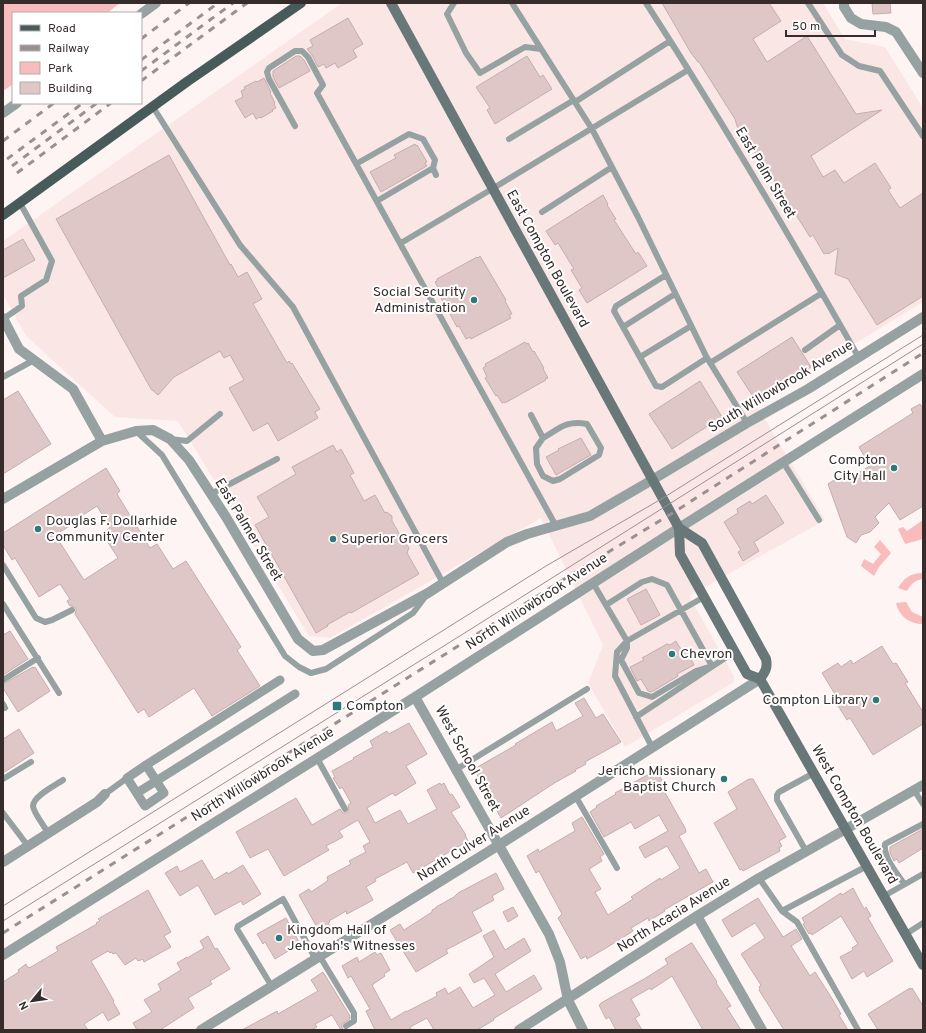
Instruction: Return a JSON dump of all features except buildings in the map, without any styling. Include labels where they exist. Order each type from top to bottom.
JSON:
[{"type":"main road","points":[[3,215],[301,3]]},
{"type":"main road","name":"East Compton Boulevard","points":[[391,3],[679,528]]},
{"type":"main road","points":[[679,528],[702,543],[766,659],[766,671],[760,679]]},
{"type":"main road","name":"West Compton Boulevard","points":[[679,528],[680,554],[734,652],[747,674],[760,679],[923,965]]},
{"type":"street","points":[[142,13],[156,3]]},
{"type":"street","points":[[844,3],[844,7],[851,18],[861,24],[886,27],[896,32],[923,73]]},
{"type":"street","points":[[3,113],[16,104]]},
{"type":"street","name":"South Willowbrook Avenue","points":[[652,480],[808,389],[923,317]]},
{"type":"street","points":[[3,318],[19,349],[73,389],[102,440]]},
{"type":"street","points":[[679,528],[923,374]]},
{"type":"street","points":[[3,499],[102,440],[136,430]]},
{"type":"street","name":"East Palmer Street","points":[[136,430],[153,430],[170,439],[189,460],[298,639],[313,650],[323,650],[428,592]]},
{"type":"street","points":[[428,592],[507,542],[527,534],[590,516],[652,480]]},
{"type":"street","name":"North Willowbrook Avenue","points":[[3,955],[415,697],[679,528]]},
{"type":"street","name":"North Culver Avenue","points":[[201,1030],[576,797],[760,679]]},
{"type":"street","points":[[146,765],[164,793],[145,806],[127,778],[146,765],[280,680]]},
{"type":"street","points":[[137,793],[295,694]]},
{"type":"street","name":"West School Street","points":[[415,697],[549,934],[560,962],[568,1000],[583,1030]]},
{"type":"street","name":"North Acacia Avenue","points":[[519,1030],[759,878],[919,788]]},
{"type":"street","points":[[4,859],[28,846],[97,802],[105,794]]},
{"type":"street","points":[[697,916],[762,1030]]},
{"type":"lane","points":[[454,3],[447,14],[466,53],[480,73],[525,47],[541,49]]},
{"type":"lane","points":[[512,3],[592,129],[676,294],[708,361],[746,424]]},
{"type":"lane","name":"East Palm Street","points":[[646,3],[822,293],[859,358]]},
{"type":"lane","points":[[808,3],[842,55],[859,66],[880,71],[923,136]]},
{"type":"lane","points":[[509,139],[574,101],[670,41]]},
{"type":"lane","points":[[295,126],[269,79],[267,72],[269,68],[295,51],[302,51],[308,57],[323,85],[317,93],[556,526]]},
{"type":"lane","points":[[401,243],[688,70]]},
{"type":"lane","points":[[153,107],[240,245],[292,307],[443,583]]},
{"type":"lane","points":[[356,164],[409,134],[423,139],[435,160],[434,168],[436,175]]},
{"type":"lane","points":[[542,212],[612,167]]},
{"type":"lane","points":[[377,200],[434,168]]},
{"type":"lane","points":[[3,318],[22,306],[21,296],[46,280],[52,261],[20,203]]},
{"type":"lane","points":[[666,275],[616,306],[614,312],[656,386],[662,387],[822,293]]},
{"type":"lane","points":[[623,327],[676,294]]},
{"type":"lane","points":[[805,350],[840,325]]},
{"type":"lane","points":[[640,357],[691,326]]},
{"type":"lane","points":[[3,377],[34,360]]},
{"type":"lane","points":[[170,439],[187,441],[220,414]]},
{"type":"lane","points":[[531,415],[543,438]]},
{"type":"lane","points":[[578,422],[587,424],[601,448],[599,455],[560,479],[553,481],[543,476],[537,464],[536,448],[543,438],[566,424],[578,422]]},
{"type":"lane","points":[[136,430],[162,455],[285,656],[299,668],[311,673],[326,669],[413,614],[428,592]]},
{"type":"lane","points":[[211,494],[277,459]]},
{"type":"lane","points":[[783,462],[819,520]]},
{"type":"lane","points":[[3,565],[36,618],[44,622],[52,620],[72,610]]},
{"type":"lane","points":[[606,605],[642,582],[652,579],[667,585],[712,666]]},
{"type":"lane","points":[[593,583],[627,642],[627,648],[621,660],[638,694],[652,697],[696,671],[712,666]]},
{"type":"lane","points":[[652,747],[615,676],[617,652],[627,642],[704,597]]},
{"type":"lane","points":[[3,604],[60,693]]},
{"type":"lane","points":[[636,717],[734,652]]},
{"type":"lane","points":[[3,680],[38,658]]},
{"type":"lane","points":[[457,769],[587,689]]},
{"type":"lane","points":[[317,758],[345,809]]},
{"type":"lane","points":[[3,779],[31,762]]},
{"type":"lane","points":[[806,851],[778,800],[777,795],[779,792],[814,772]]},
{"type":"lane","points":[[105,794],[127,778]]},
{"type":"lane","points":[[48,833],[32,805],[35,799],[63,780]]},
{"type":"lane","points":[[919,788],[923,804]]},
{"type":"lane","points":[[576,797],[617,868]]},
{"type":"lane","points":[[3,814],[28,846]]},
{"type":"lane","points":[[904,884],[887,856],[884,849],[885,844],[923,824]]},
{"type":"lane","points":[[782,911],[867,866]]},
{"type":"lane","points":[[884,896],[923,874]]},
{"type":"lane","points":[[759,878],[782,911],[796,922],[858,1030]]},
{"type":"lane","points":[[272,985],[237,929],[238,926],[283,899],[317,957],[354,1013],[354,1021],[346,1026]]},
{"type":"lane","points":[[906,934],[923,923]]},
{"type":"shaded area","points":[[342,3],[823,3],[845,39],[885,47],[923,108],[923,302],[756,404],[825,520],[689,596],[734,676],[734,682],[625,747],[588,683],[603,645],[541,518],[330,638],[309,636],[178,421],[115,417],[26,336],[3,294],[3,241]]},
{"type":"green space","points":[[3,3],[120,3],[108,12],[12,12],[12,85],[3,91]]},
{"type":"green space","points":[[923,520],[923,539],[905,544],[898,529],[903,527],[907,531]]},
{"type":"green space","points":[[880,540],[891,553],[879,567],[874,576],[861,566],[864,559],[873,564],[881,554],[874,547]]},
{"type":"green space","points":[[923,573],[923,579],[918,580],[910,586],[907,591],[898,588],[908,577]]},
{"type":"green space","points":[[906,602],[912,612],[923,617],[923,624],[913,623],[902,615],[897,608],[896,603]]},
{"type":"tram line","points":[[3,906],[546,566],[663,498],[923,335]]},
{"type":"tram line","points":[[3,921],[471,629],[923,344]]},
{"type":"railway","points":[[142,38],[189,3]]},
{"type":"railway","points":[[142,59],[218,3]]},
{"type":"railway","points":[[142,70],[233,3]]},
{"type":"railway","points":[[142,80],[247,3]]},
{"type":"railway","points":[[3,141],[53,104]]},
{"type":"railway","points":[[7,159],[82,104]]},
{"type":"railway","points":[[12,166],[96,104]]},
{"type":"railway","points":[[17,173],[110,104]]},
{"type":"railway","points":[[3,933],[569,576],[671,514],[923,353]]},
{"type":"place","name":"Social Security Administration","points":[[474,300]]},
{"type":"place","name":"Compton City Hall","points":[[894,468]]},
{"type":"place","name":"Douglas F. Dollarhide Community Center","points":[[38,529]]},
{"type":"place","name":"Superior Grocers","points":[[333,539]]},
{"type":"place","name":"Chevron","points":[[672,654]]},
{"type":"place","name":"Compton Library","points":[[876,700]]},
{"type":"place","name":"Compton","points":[[337,706]]},
{"type":"place","name":"Jericho Missionary Baptist Church","points":[[724,779]]},
{"type":"place","name":"Kingdom Hall of Jehovah's Witnesses","points":[[279,938]]}]
